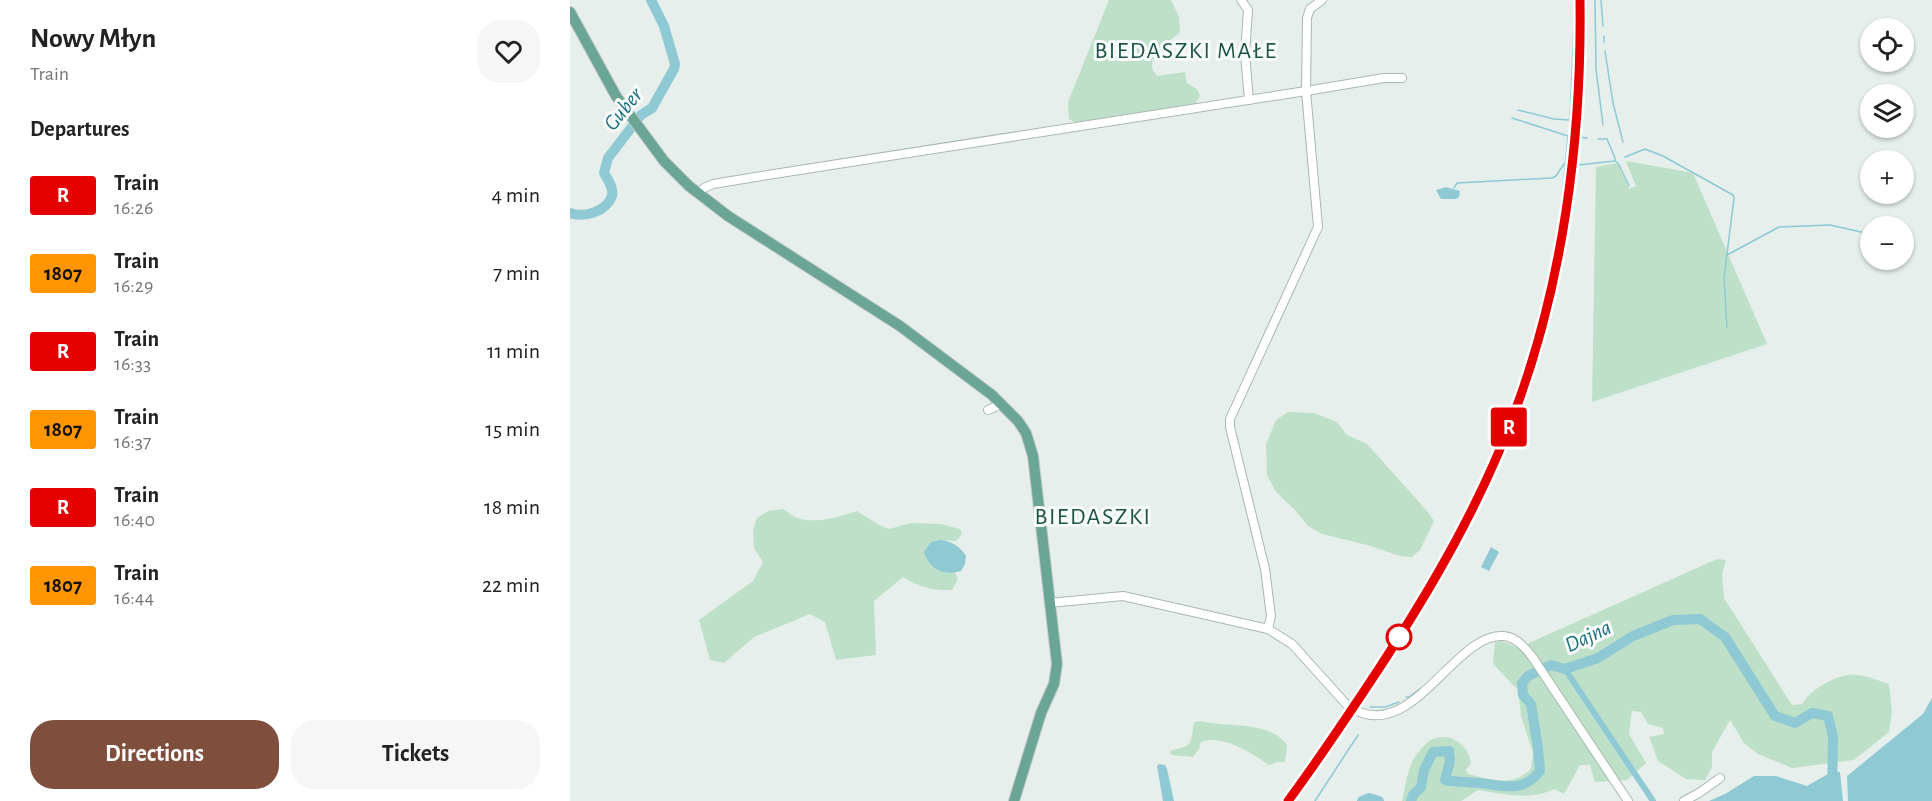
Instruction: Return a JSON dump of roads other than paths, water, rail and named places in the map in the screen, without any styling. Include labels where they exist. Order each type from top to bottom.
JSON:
[{"type":"main road","points":[[570,12],[607,81],[639,129],[672,170],[698,194],[900,326],[1002,404],[1022,427],[1031,449],[1056,655],[1056,678],[1041,713],[1014,801]]},
{"type":"street","points":[[1241,0],[1248,10],[1245,54],[1249,100]]},
{"type":"street","points":[[1268,629],[1271,616],[1265,569],[1230,427],[1230,419],[1318,226],[1306,91],[1307,18],[1310,9],[1322,0]]},
{"type":"street","points":[[698,194],[713,184],[1384,78],[1402,78]]},
{"type":"street","points":[[987,410],[1002,404]]},
{"type":"street","points":[[1049,603],[1123,596],[1268,629],[1292,644],[1345,703],[1358,712],[1370,715],[1390,714],[1407,705],[1478,644],[1487,639],[1504,637],[1515,640],[1523,645],[1549,680],[1628,801]]},
{"type":"street","points":[[1684,801],[1720,778]]},
{"type":"water","points":[[1446,187],[1460,191],[1459,197],[1441,199],[1436,190]]},
{"type":"water","points":[[941,540],[955,545],[966,556],[961,571],[943,572],[930,563],[924,552],[931,542]]},
{"type":"water","points":[[1491,547],[1499,552],[1489,571],[1481,567]]},
{"type":"water","points":[[1932,698],[1932,801],[1848,801],[1847,776],[1923,714]]},
{"type":"water","points":[[1165,765],[1167,769],[1174,801],[1163,801],[1157,766]]},
{"type":"water","points":[[1840,772],[1843,801],[1709,801],[1754,776],[1776,776],[1807,786],[1828,774]]},
{"type":"waterway","name":"Guber","points":[[570,213],[588,214],[600,210],[609,202],[612,190],[604,173],[608,158],[641,115],[652,108],[674,69],[675,64],[664,26],[651,0]]},
{"type":"waterway","points":[[1570,120],[1575,0]]},
{"type":"waterway","points":[[1580,123],[1585,0]]},
{"type":"waterway","points":[[1595,0],[1596,69],[1603,125]]},
{"type":"waterway","points":[[1601,0],[1603,26]]},
{"type":"waterway","points":[[1604,36],[1604,42]]},
{"type":"waterway","points":[[1605,51],[1613,103],[1623,142]]},
{"type":"waterway","points":[[1518,110],[1554,119],[1570,120]]},
{"type":"waterway","points":[[1512,118],[1568,136]]},
{"type":"waterway","points":[[1431,578],[1489,463],[1533,342],[1556,243],[1568,136]]},
{"type":"waterway","points":[[1579,137],[1587,138]]},
{"type":"waterway","points":[[1438,582],[1485,494],[1523,402],[1538,355],[1562,258],[1577,169],[1579,137]]},
{"type":"waterway","points":[[1598,139],[1606,139]]},
{"type":"waterway","points":[[1607,139],[1615,161],[1629,186]]},
{"type":"waterway","points":[[1625,157],[1645,149],[1663,156],[1733,195],[1724,278],[1727,328]]},
{"type":"waterway","points":[[1578,165],[1615,161]]},
{"type":"waterway","points":[[1454,188],[1457,183],[1552,178],[1564,164]]},
{"type":"waterway","points":[[1727,255],[1779,227],[1830,225],[1860,232]]},
{"type":"waterway","name":"Dajna","points":[[1411,801],[1413,795],[1421,787],[1424,770],[1433,752],[1449,751],[1450,761],[1445,780],[1504,786],[1526,783],[1540,771],[1531,704],[1523,695],[1522,683],[1528,676],[1551,665],[1565,669],[1598,658],[1633,636],[1673,620],[1700,619],[1725,637],[1775,716],[1795,723],[1812,713],[1828,716],[1833,737],[1832,801]]},
{"type":"waterway","points":[[1353,700],[1400,627]]},
{"type":"waterway","points":[[1565,669],[1653,801]]},
{"type":"waterway","points":[[1406,697],[1421,688]]},
{"type":"waterway","points":[[1370,707],[1385,707],[1399,702]]},
{"type":"waterway","points":[[1315,801],[1358,735]]},
{"type":"waterway","name":"Dajna","points":[[1362,801],[1369,798],[1379,801]]},
{"type":"railway","points":[[1288,801],[1351,713],[1410,621],[1464,525],[1509,427],[1543,324],[1565,217],[1577,109],[1580,0]]},
{"type":"train","name":"R","points":[[1288,801],[1365,689],[1436,577],[1481,492],[1515,412],[1541,329],[1563,228],[1577,102],[1580,0]]},
{"type":"district","name":"BIEDASZKI MAŁE","points":[[1186,51]]},
{"type":"district","name":"BIEDASZKI","points":[[1093,517]]}]
